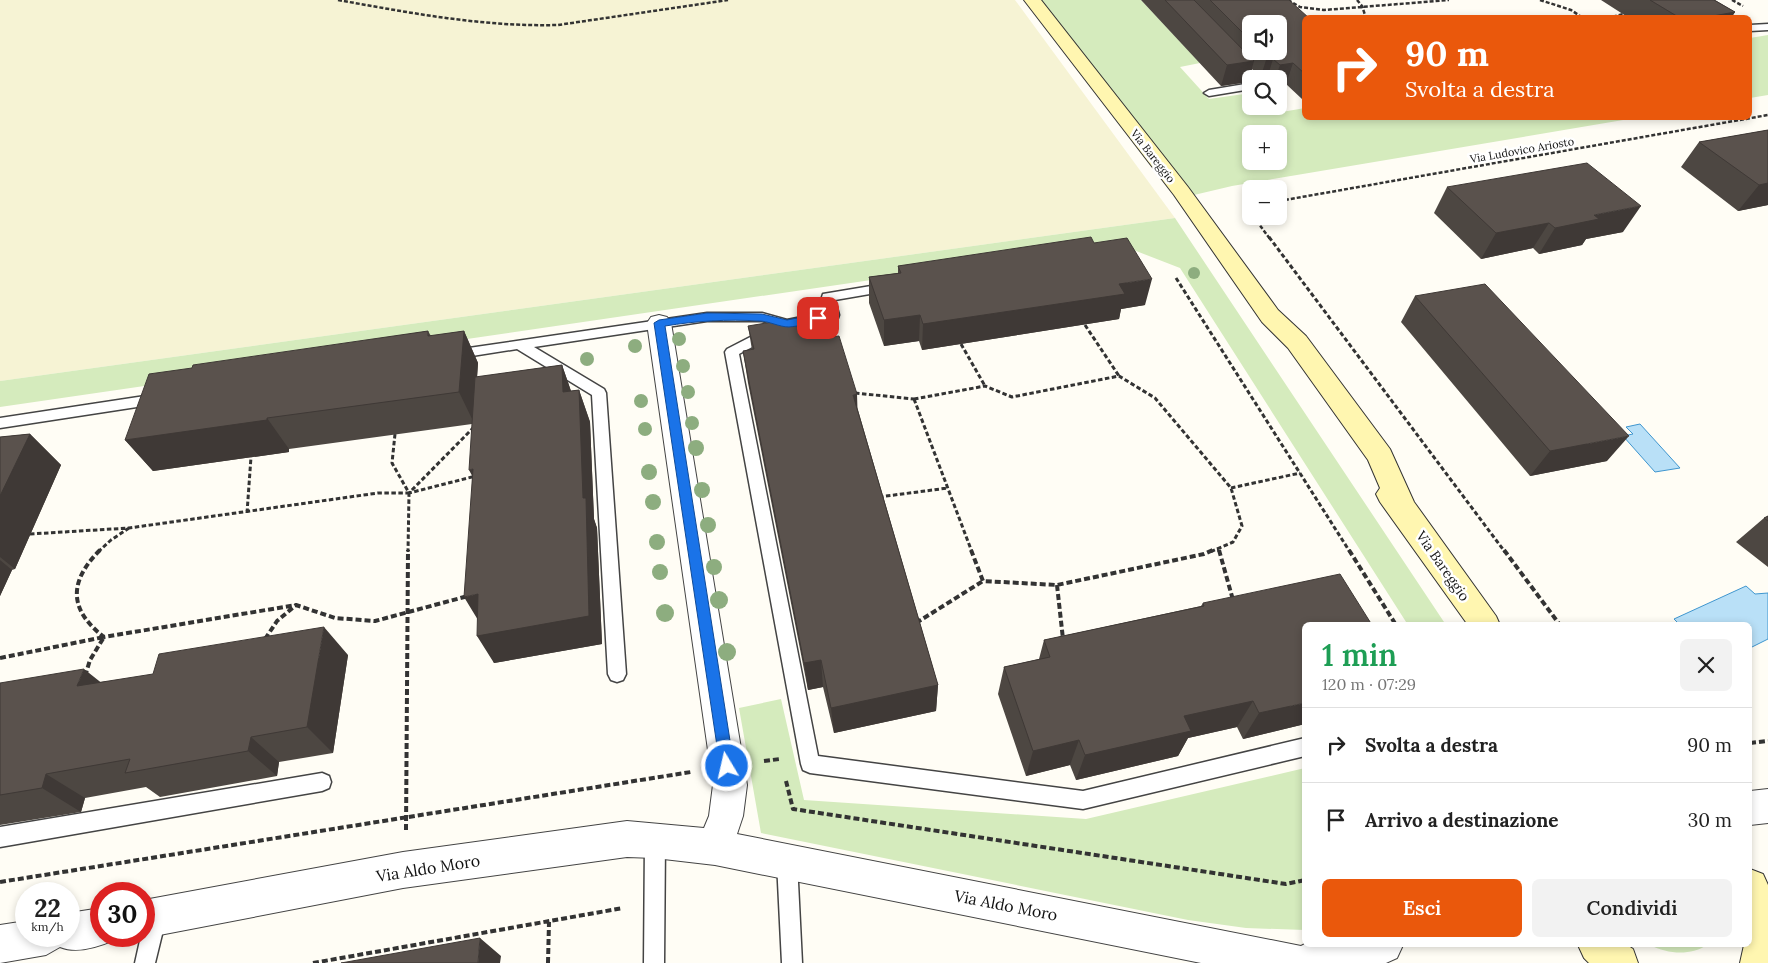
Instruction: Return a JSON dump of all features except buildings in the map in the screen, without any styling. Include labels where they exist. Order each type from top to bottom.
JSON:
[{"type":"street","name":"Via Bareggio","points":[[1032,0],[1181,191],[1270,316],[1281,346],[1362,464],[1402,508],[1483,622]]},
{"type":"street","points":[[659,323],[730,784],[726,816],[716,847]]},
{"type":"street","points":[[1752,808],[1768,806]]},
{"type":"street","name":"Via Aldo Moro","points":[[155,917],[403,870],[627,839],[655,840],[716,847],[1316,963],[1365,953],[1379,947]]},
{"type":"street","points":[[1752,891],[1760,908],[1765,935],[1761,962]]},
{"type":"street","points":[[0,944],[15,941]]},
{"type":"lane","points":[[1752,28],[1768,27]]},
{"type":"lane","points":[[1229,52],[1246,70]]},
{"type":"lane","points":[[1208,92],[1242,87]]},
{"type":"lane","points":[[907,285],[828,297],[833,315],[787,324],[732,352],[810,764],[1083,800],[1302,748]]},
{"type":"lane","points":[[441,356],[707,317],[762,317],[787,324]]},
{"type":"lane","points":[[519,344],[599,393],[617,674]]},
{"type":"lane","points":[[0,424],[167,398]]},
{"type":"lane","points":[[0,837],[322,782]]},
{"type":"lane","points":[[654,963],[655,840]]},
{"type":"lane","points":[[787,862],[792,963]]},
{"type":"lane","points":[[145,963],[147,947]]},
{"type":"path","points":[[338,0],[486,25],[535,27],[728,0]]},
{"type":"path","points":[[1288,0],[1300,7]]},
{"type":"path","points":[[1357,0],[1362,6],[1365,15]]},
{"type":"path","points":[[1290,8],[1300,7],[1324,10],[1449,0]]},
{"type":"path","points":[[1540,0],[1571,10],[1578,15]]},
{"type":"path","points":[[1620,15],[1624,14]]},
{"type":"path","name":"Via Ludovico Ariosto","points":[[1752,119],[1768,116]]},
{"type":"path","name":"Via Ludovico Ariosto","points":[[1287,200],[1745,120]]},
{"type":"path","points":[[1260,225],[1558,622]]},
{"type":"path","points":[[1176,278],[1394,622]]},
{"type":"path","points":[[911,626],[984,580],[1057,585],[1204,554],[1233,542],[1242,526],[1231,488],[1155,398],[1119,376],[1085,325]]},
{"type":"path","points":[[961,344],[985,386]]},
{"type":"path","points":[[848,392],[914,399],[985,386],[1012,396],[1119,376]]},
{"type":"path","points":[[914,399],[984,580]]},
{"type":"path","points":[[410,493],[476,425]]},
{"type":"path","points":[[395,434],[392,463],[410,493],[407,819],[403,870]]},
{"type":"path","points":[[247,513],[251,457]]},
{"type":"path","points":[[1231,488],[1300,473]]},
{"type":"path","points":[[30,534],[129,528],[247,513],[378,493],[410,493],[476,476]]},
{"type":"path","points":[[876,498],[948,488]]},
{"type":"path","points":[[104,637],[93,630],[82,618],[77,600],[78,583],[89,564],[106,544],[129,528]]},
{"type":"path","points":[[1218,547],[1234,604]]},
{"type":"path","points":[[1057,585],[1064,642]]},
{"type":"path","points":[[0,658],[104,637],[296,605],[334,618],[375,621],[473,594]]},
{"type":"path","points":[[262,647],[277,621],[296,605]]},
{"type":"path","points":[[84,678],[90,660],[104,637]]},
{"type":"path","points":[[1752,743],[1768,742]]},
{"type":"path","points":[[778,750],[782,767]]},
{"type":"path","points":[[0,882],[780,759]]},
{"type":"path","points":[[784,775],[793,809],[1286,884],[1302,881]]},
{"type":"path","points":[[313,963],[622,909],[626,903]]},
{"type":"path","points":[[548,963],[549,922]]},
{"type":"path","points":[[433,949],[434,942]]},
{"type":"shaded area","points":[[0,0],[1015,0],[1175,218],[0,381]]},
{"type":"green space","points":[[1041,0],[1141,0],[1200,63],[1180,67],[1209,99],[1242,94],[1242,115],[1287,115],[1287,111],[1302,109],[1302,120],[1623,120],[1268,180],[1242,180],[1242,184],[1194,195]]},
{"type":"green space","points":[[1768,35],[1768,95],[1752,98],[1752,38]]},
{"type":"green space","points":[[1175,218],[1444,622],[1406,622],[1180,268],[1118,244],[0,407],[0,381]]},
{"type":"green space","points":[[781,699],[804,800],[1086,819],[1302,769],[1302,930],[1246,928],[1188,920],[761,833],[739,708]]},
{"type":"green space","points":[[1655,947],[1704,947],[1686,952],[1671,952]]},
{"type":"water","points":[[1640,424],[1680,468],[1655,472],[1623,436],[1633,434],[1626,427]]},
{"type":"water","points":[[1746,586],[1755,594],[1768,593],[1768,639],[1752,647],[1752,622],[1677,622],[1674,619]]},
{"type":"route","points":[[727,766],[659,323],[732,316],[762,317],[787,324],[818,318]]}]
